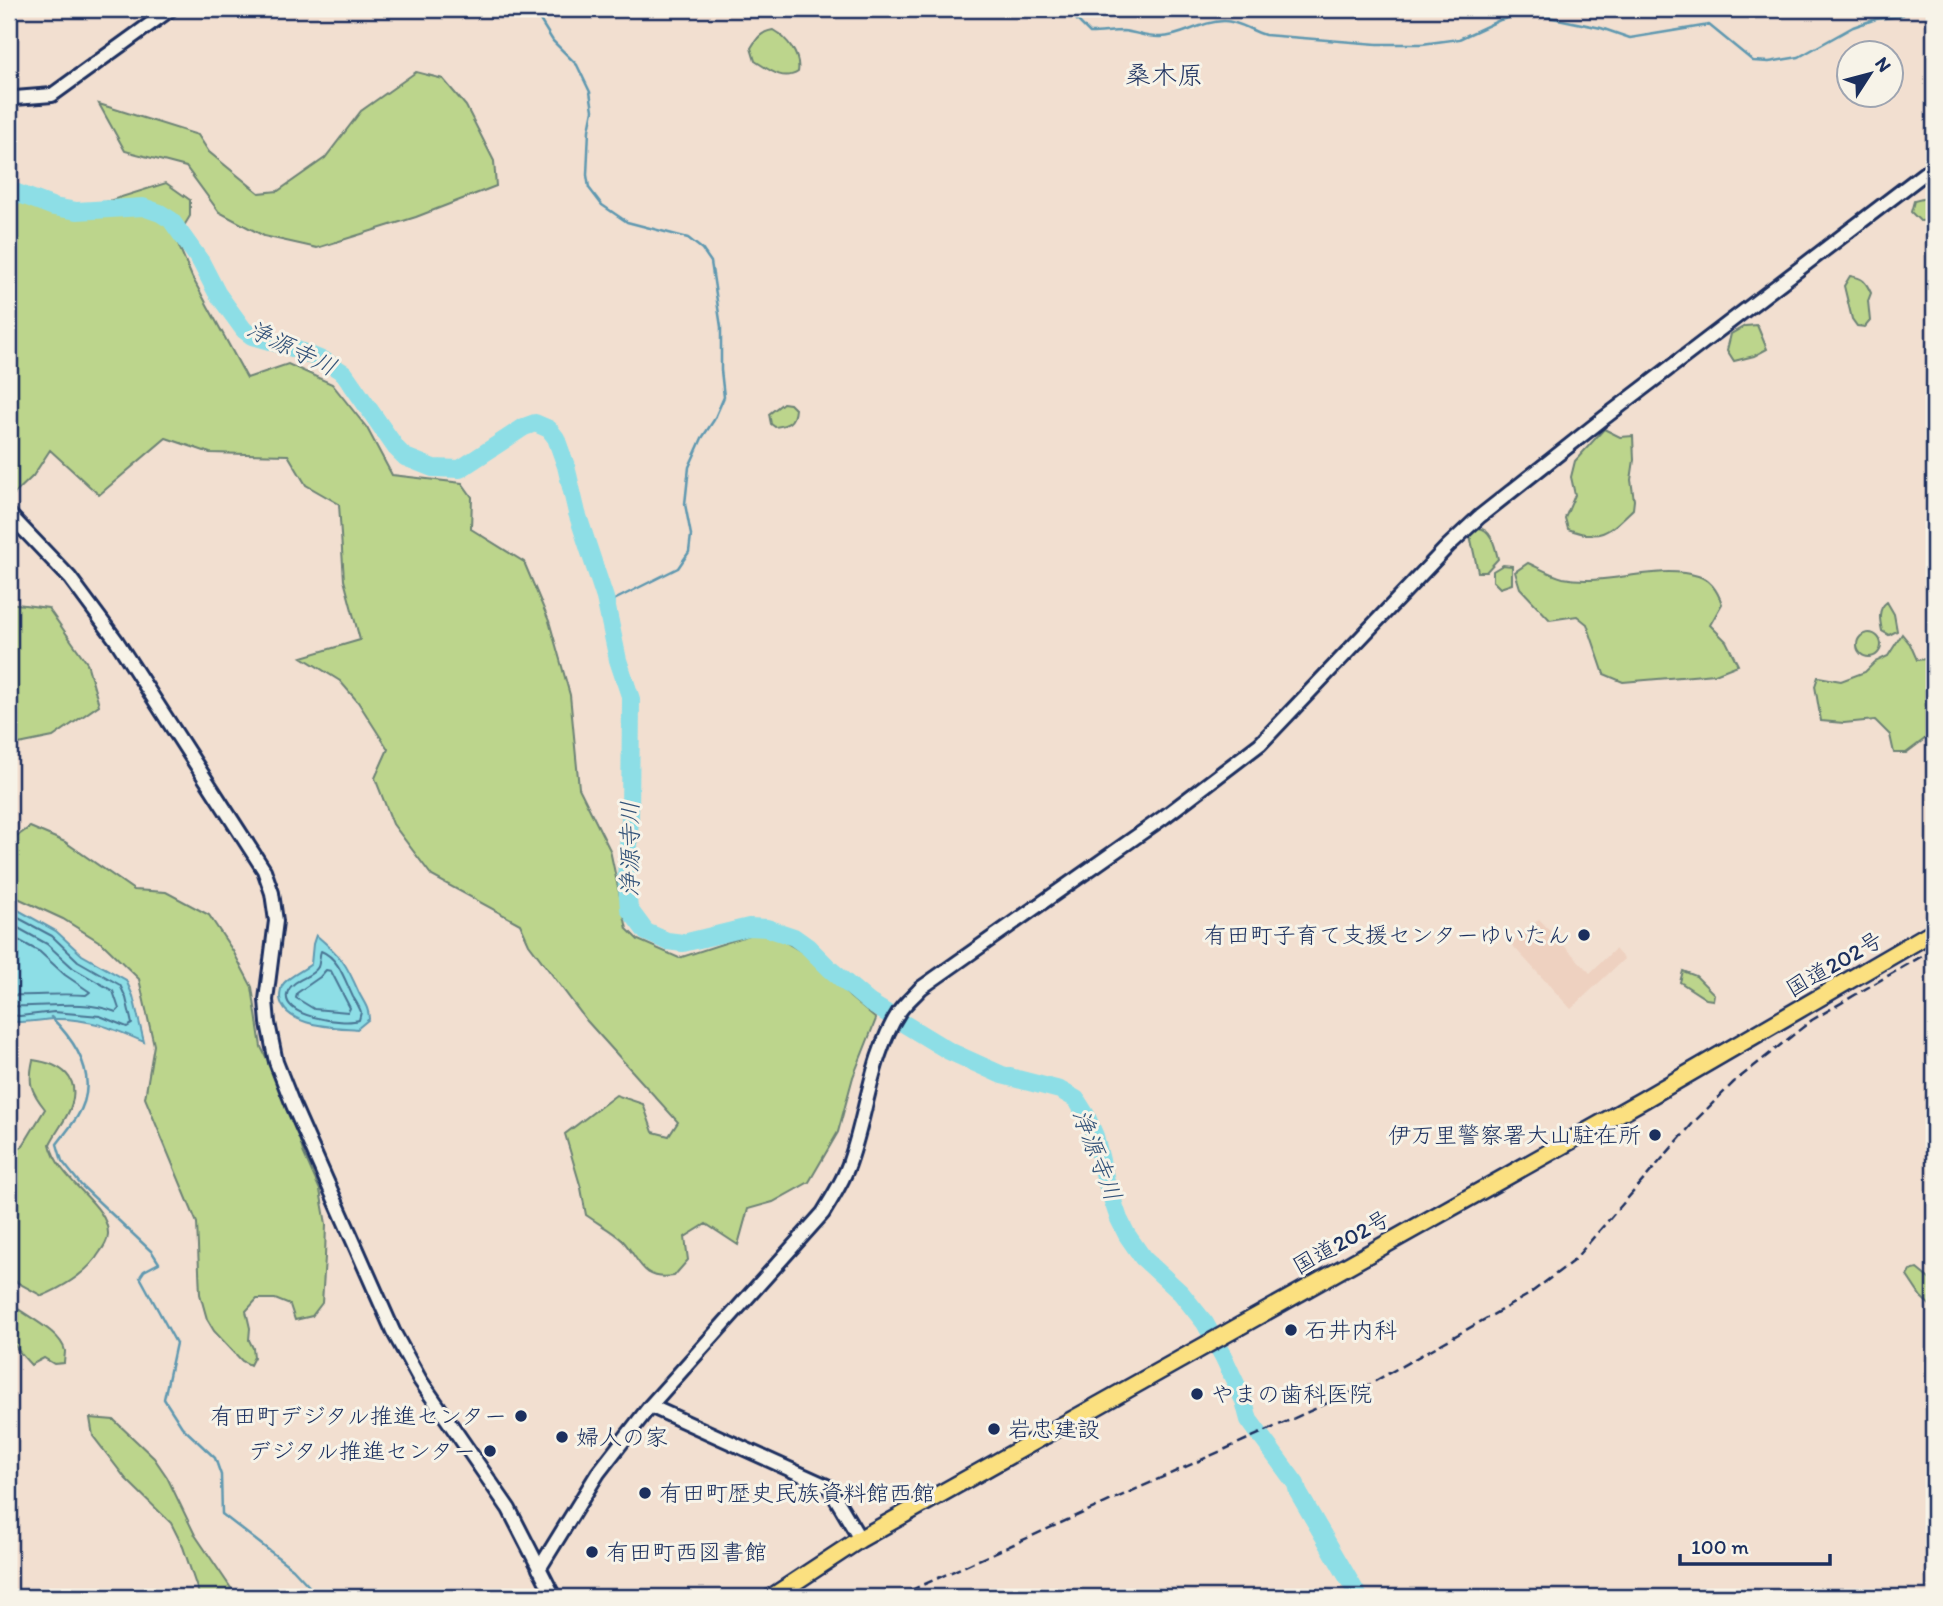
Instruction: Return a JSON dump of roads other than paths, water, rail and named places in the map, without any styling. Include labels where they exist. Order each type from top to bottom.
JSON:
[{"type":"highway","name":"国道202号","points":[[772,1597],[860,1539],[1643,1100],[1934,931]]},
{"type":"street","points":[[9,96],[15,98],[52,95],[171,9]]},
{"type":"street","points":[[539,1569],[598,1473],[650,1406],[823,1213],[850,1162],[885,1043],[908,1002],[939,974],[1164,817],[1260,744],[1479,517],[1934,166]]},
{"type":"street","points":[[9,514],[70,578],[116,640],[264,870],[272,892],[276,920],[266,1000],[276,1062],[393,1331],[420,1380],[509,1509],[554,1597]]},
{"type":"street","points":[[650,1406],[829,1487],[860,1539]]},
{"type":"water","points":[[9,905],[56,931],[82,955],[126,980],[133,996],[144,1042],[111,1028],[78,1020],[9,1021]]},
{"type":"water","points":[[316,935],[342,961],[366,1006],[369,1019],[357,1029],[312,1024],[291,1015],[284,1008],[280,998],[282,986],[311,964]]},
{"type":"waterway","points":[[539,9],[540,20],[553,41],[577,65],[590,92],[593,110],[589,130],[589,188],[602,205],[627,222],[688,238],[702,249],[711,262],[721,327],[724,397],[689,467],[685,504],[691,535],[689,552],[678,568],[606,604]]},
{"type":"waterway","points":[[1066,9],[1090,33],[1123,31],[1161,37],[1224,21],[1265,35],[1377,44],[1422,44],[1459,39],[1500,20],[1529,13],[1601,28],[1630,38],[1709,25],[1753,61],[1769,62],[1799,57],[1853,27],[1876,19],[1900,16],[1911,9]]},
{"type":"waterway","name":"浄源寺川","points":[[9,190],[54,207],[77,211],[143,207],[171,220],[244,330],[252,336],[325,361],[344,373],[405,457],[433,468],[460,469],[524,427],[535,423],[549,429],[556,438],[566,466],[631,699],[630,819],[626,877],[629,909],[646,932],[667,941],[683,943],[749,927],[767,928],[794,937],[870,1003],[949,1051],[1002,1075],[1060,1090],[1076,1099],[1095,1136],[1106,1181],[1127,1235],[1143,1258],[1181,1293],[1205,1323],[1244,1401],[1249,1420],[1296,1484],[1298,1492],[1359,1597]]},
{"type":"waterway","points":[[51,1017],[70,1039],[83,1063],[86,1076],[84,1103],[57,1144],[62,1161],[81,1185],[152,1252],[159,1263],[144,1271],[140,1277],[176,1343],[164,1399],[182,1427],[215,1458],[221,1475],[222,1514],[293,1569],[319,1597]]},
{"type":"railway","points":[[896,1597],[1368,1385],[1528,1295],[1573,1261],[1694,1122],[1734,1082],[1812,1020],[1934,949]]},
{"type":"place","name":"有田町子育て支援センターゆいたん","points":[[1584,935]]},
{"type":"place","name":"伊万里警察署大山駐在所","points":[[1655,1135]]},
{"type":"place","name":"石井内科","points":[[1291,1330]]},
{"type":"place","name":"やまの歯科医院","points":[[1197,1394]]},
{"type":"place","name":"有田町デジタル推進センター","points":[[521,1416]]},
{"type":"place","name":"岩忠建設","points":[[994,1429]]},
{"type":"place","name":"婦人の家","points":[[562,1437]]},
{"type":"place","name":"デジタル推進センター","points":[[490,1451]]},
{"type":"place","name":"有田町歴史民族資料館西館","points":[[645,1493]]},
{"type":"place","name":"有田町西図書館","points":[[592,1552]]},
{"type":"district","name":"桑木原","points":[[1164,75]]}]
